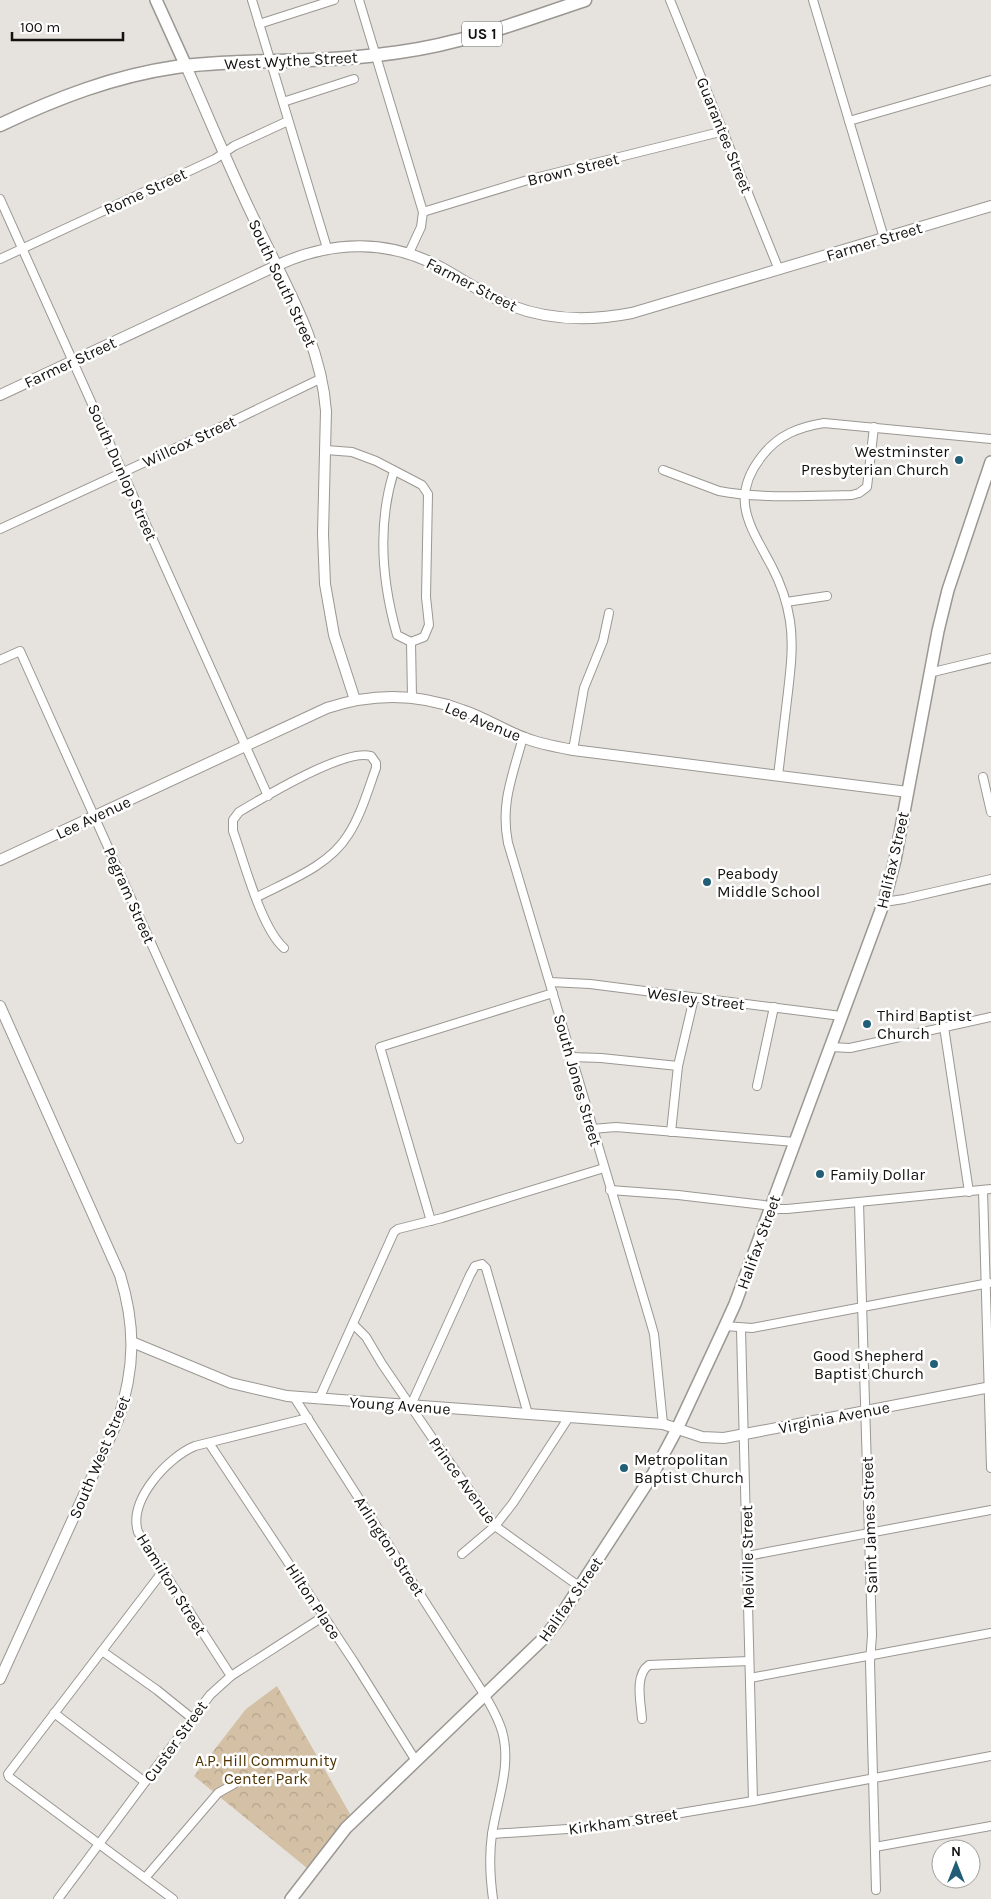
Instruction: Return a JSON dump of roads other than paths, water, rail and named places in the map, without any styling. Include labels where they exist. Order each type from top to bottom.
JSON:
[{"type":"main road","name":"South South Street","points":[[156,0],[186,66]]},
{"type":"main road","name":"West Wythe Street","points":[[0,125],[96,85],[151,72],[186,66],[375,56],[456,41],[585,0]]},
{"type":"main road","name":"Halifax Street","points":[[291,1899],[346,1828],[545,1637],[580,1587],[647,1482],[677,1429],[726,1326],[884,902],[895,860],[925,707],[929,673],[943,609],[991,462]]},
{"type":"street","points":[[252,0],[327,248]]},
{"type":"street","points":[[259,24],[334,0]]},
{"type":"street","points":[[359,0],[423,212],[421,227],[409,253]]},
{"type":"street","name":"Guarantee Street","points":[[670,0],[779,270]]},
{"type":"street","points":[[813,0],[884,238]]},
{"type":"street","name":"South South Street","points":[[186,66],[256,223],[278,264],[305,323],[322,378],[326,411],[324,584],[334,635],[355,700]]},
{"type":"street","points":[[282,102],[354,79]]},
{"type":"street","points":[[849,121],[991,80]]},
{"type":"street","name":"Rome Street","points":[[0,259],[215,159],[234,146],[288,121]]},
{"type":"street","name":"Brown Street","points":[[423,212],[531,180],[724,131]]},
{"type":"street","name":"South Dunlop Street","points":[[0,199],[268,796]]},
{"type":"street","name":"Farmer Street","points":[[0,395],[278,264],[327,248],[358,245],[389,248],[409,253],[427,260],[513,306],[539,314],[569,319],[593,319],[632,313],[991,206]]},
{"type":"street","name":"Willcox Street","points":[[0,529],[123,473],[322,378]]},
{"type":"street","points":[[778,776],[792,655],[792,638],[786,602],[773,568],[750,527],[745,504],[748,483],[755,465],[768,449],[790,432],[824,423],[991,439]]},
{"type":"street","points":[[663,470],[719,491],[774,496],[859,494],[865,490],[868,484],[874,427]]},
{"type":"street","points":[[326,450],[352,452],[376,461],[422,485],[428,494],[426,597],[429,625],[424,637],[411,642],[397,635],[384,574],[384,520],[388,488],[394,471]]},
{"type":"street","points":[[786,602],[827,596]]},
{"type":"street","points":[[573,750],[584,688],[602,641],[609,613]]},
{"type":"street","points":[[411,642],[412,697]]},
{"type":"street","name":"Pegram Street","points":[[0,660],[20,651],[239,1139]]},
{"type":"street","points":[[929,673],[991,658]]},
{"type":"street","name":"Lee Avenue","points":[[0,860],[327,708],[355,700],[393,696],[412,697],[445,704],[464,710],[523,738],[573,750],[908,792]]},
{"type":"street","name":"South Jones Street","points":[[523,738],[507,792],[506,831],[592,1129],[654,1334],[664,1424]]},
{"type":"street","points":[[257,896],[315,866],[333,854],[348,836],[376,768],[376,763],[371,756],[360,756],[326,766],[240,812],[233,820],[232,825],[257,896],[272,935],[284,948]]},
{"type":"street","points":[[983,777],[989,796],[991,812]]},
{"type":"street","points":[[884,902],[991,879]]},
{"type":"street","name":"Wesley Street","points":[[550,982],[590,984],[841,1016]]},
{"type":"street","points":[[431,1221],[380,1047],[553,993]]},
{"type":"street","points":[[671,1132],[678,1066],[694,998]]},
{"type":"street","name":"South West Street","points":[[0,1006],[120,1275],[129,1310],[132,1342],[130,1378],[118,1420],[0,1679]]},
{"type":"street","points":[[757,1086],[774,1007]]},
{"type":"street","points":[[830,1048],[850,1048],[991,1017]]},
{"type":"street","points":[[944,1027],[968,1192]]},
{"type":"street","points":[[571,1057],[678,1066]]},
{"type":"street","points":[[592,1129],[616,1127],[795,1142]]},
{"type":"street","points":[[319,1399],[394,1232],[398,1229],[431,1221],[604,1168]]},
{"type":"street","points":[[610,1190],[764,1204],[787,1209],[987,1190],[991,1468]]},
{"type":"street","name":"Saint James Street","points":[[859,1203],[872,1635],[876,1890]]},
{"type":"street","points":[[411,1405],[475,1266],[479,1264],[485,1266],[492,1286],[528,1414]]},
{"type":"street","points":[[726,1326],[741,1329],[752,1328],[988,1283]]},
{"type":"street","name":"Prince Avenue","points":[[353,1324],[366,1338],[454,1469],[495,1526],[580,1587]]},
{"type":"street","name":"Melville Street","points":[[741,1329],[754,1801]]},
{"type":"street","name":"Young Avenue","points":[[132,1342],[245,1387],[294,1397],[664,1424],[677,1429]]},
{"type":"street","name":"Virginia Avenue","points":[[677,1429],[691,1435],[712,1438],[744,1434],[990,1388]]},
{"type":"street","name":"Arlington Street","points":[[294,1397],[485,1696],[502,1732],[505,1758],[501,1794],[492,1834],[490,1858],[493,1899]]},
{"type":"street","points":[[462,1554],[495,1526],[513,1503],[569,1417]]},
{"type":"street","name":"Hamilton Street","points":[[231,1676],[136,1526],[140,1504],[160,1472],[169,1462],[185,1450],[308,1418]]},
{"type":"street","name":"Hilton Place","points":[[209,1443],[324,1616],[416,1761]]},
{"type":"street","points":[[747,1556],[991,1510]]},
{"type":"street","points":[[163,1571],[9,1772],[9,1777],[173,1899]]},
{"type":"street","name":"Custer Street","points":[[58,1899],[210,1695],[231,1676],[324,1616]]},
{"type":"street","points":[[750,1678],[991,1633]]},
{"type":"street","points":[[102,1651],[157,1690],[193,1719]]},
{"type":"street","points":[[642,1719],[640,1677],[644,1669],[649,1665],[749,1661]]},
{"type":"street","points":[[54,1713],[146,1782]]},
{"type":"street","name":"Kirkham Street","points":[[492,1834],[597,1827],[754,1801],[991,1756]]},
{"type":"street","points":[[145,1878],[218,1793],[234,1784]]},
{"type":"street","points":[[875,1847],[991,1826]]},
{"type":"place","name":"Westminster Presbyterian Church","points":[[959,460]]},
{"type":"place","name":"Peabody Middle School","points":[[707,882]]},
{"type":"place","name":"Third Baptist Church","points":[[867,1024]]},
{"type":"place","name":"Family Dollar","points":[[820,1174]]},
{"type":"place","name":"Good Shepherd Baptist Church","points":[[934,1364]]},
{"type":"place","name":"Metropolitan Baptist Church","points":[[624,1468]]},
{"type":"park label","name":"A.P. Hill Community Center Park","points":[[266,1769]]}]
